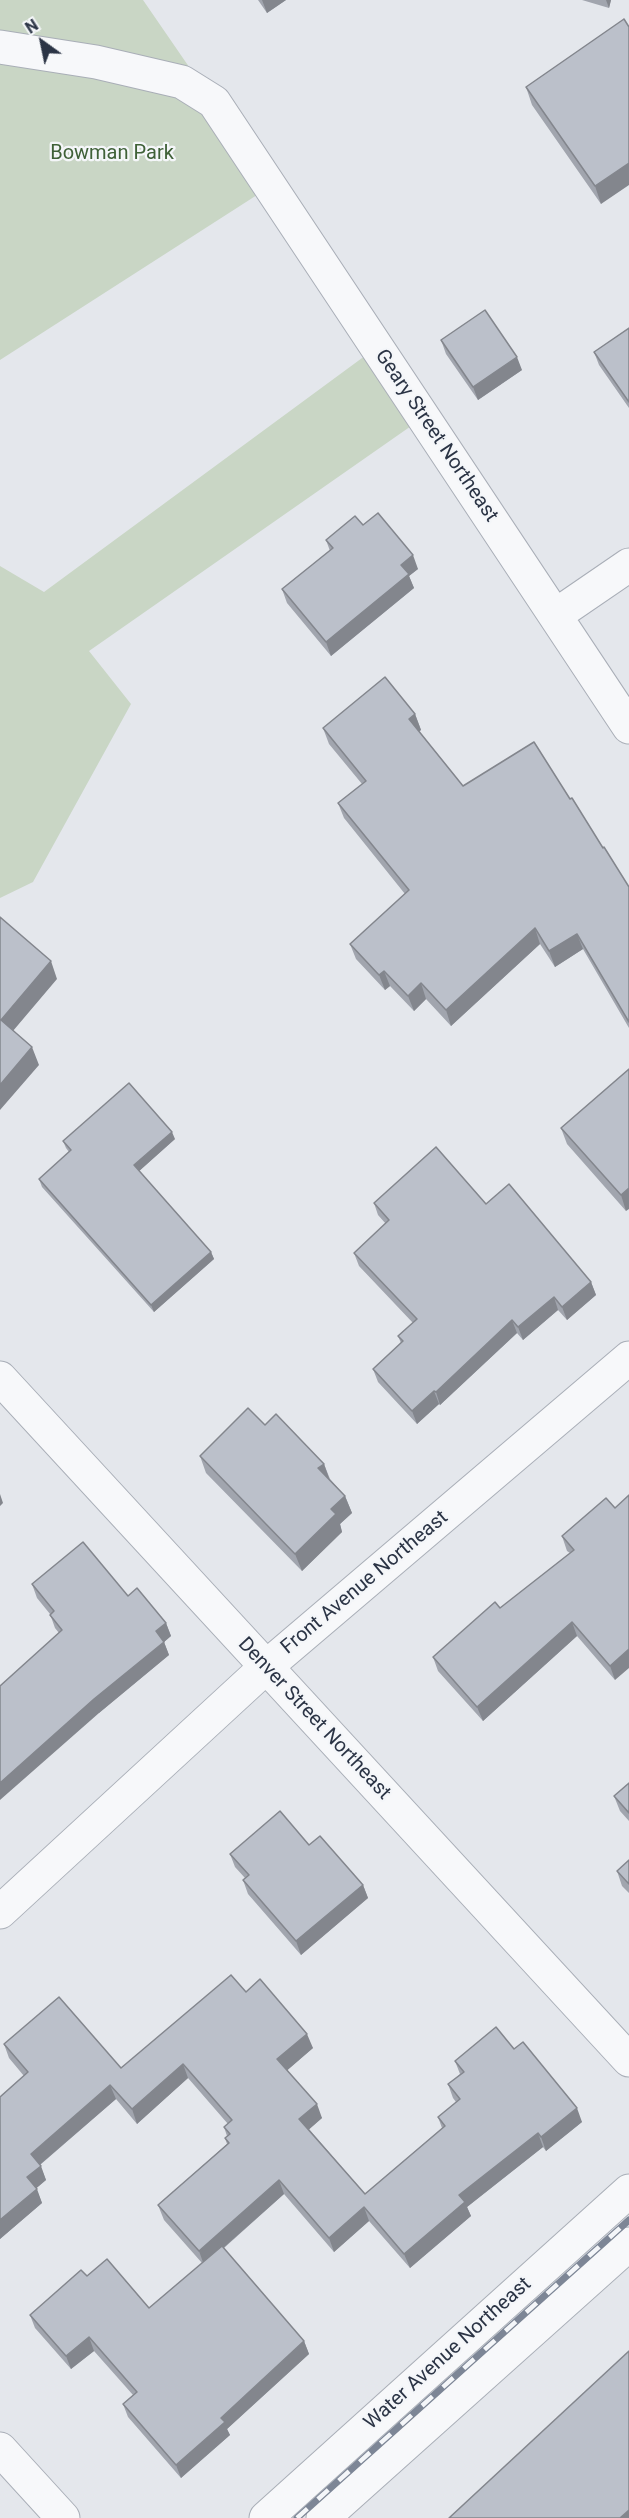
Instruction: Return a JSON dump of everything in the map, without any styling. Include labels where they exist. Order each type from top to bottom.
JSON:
[{"type":"street","name":"Geary Street Northeast","points":[[0,47],[96,62],[182,82],[213,102],[629,727]]},
{"type":"street","points":[[556,615],[629,565]]},
{"type":"street","name":"Front Avenue Northeast","points":[[0,1912],[266,1666],[629,1358]]},
{"type":"street","name":"Denver Street Northeast","points":[[0,1377],[629,2060]]},
{"type":"street","name":"Water Avenue Northeast","points":[[266,2518],[629,2191]]},
{"type":"street","name":"Water Avenue Northeast","points":[[323,2518],[629,2244]]},
{"type":"street","points":[[0,2449],[63,2518]]},
{"type":"green space","name":"Bowman Park","points":[[0,0],[143,0],[271,186],[0,360]]},
{"type":"green space","points":[[377,347],[424,417],[89,651],[131,704],[33,882],[0,898],[0,566],[44,592]]},
{"type":"building","points":[[624,19],[629,27],[629,163],[595,186],[526,87]]},
{"type":"building","points":[[485,310],[517,357],[473,387],[441,340]]},
{"type":"building","points":[[629,328],[629,402],[594,352]]},
{"type":"building","points":[[378,513],[413,555],[401,565],[409,574],[326,642],[282,589],[333,548],[326,540],[355,516],[363,525]]},
{"type":"building","points":[[385,677],[415,714],[409,719],[463,786],[534,742],[629,887],[629,1022],[577,934],[549,951],[535,928],[446,1010],[421,983],[408,996],[384,971],[379,975],[350,944],[409,890],[338,803],[366,781],[323,728]]},
{"type":"building","points":[[0,917],[51,961],[1,1020],[32,1047],[0,1085]]},
{"type":"building","points":[[629,1069],[629,1188],[621,1195],[561,1128]]},
{"type":"building","points":[[129,1083],[172,1132],[134,1165],[211,1252],[151,1305],[39,1179],[71,1150],[63,1141]]},
{"type":"building","points":[[436,1147],[486,1204],[509,1184],[591,1282],[562,1307],[554,1297],[518,1327],[512,1320],[436,1392],[434,1391],[412,1411],[373,1369],[403,1341],[398,1336],[417,1319],[354,1253],[389,1220],[374,1203]]},
{"type":"building","points":[[248,1408],[265,1425],[276,1414],[324,1464],[318,1468],[345,1496],[331,1509],[336,1514],[295,1554],[200,1456]]},
{"type":"building","points":[[629,1495],[629,1649],[610,1666],[572,1622],[477,1707],[433,1657],[495,1602],[500,1608],[574,1550],[562,1536],[606,1498],[615,1508]]},
{"type":"building","points":[[83,1542],[128,1596],[137,1588],[166,1623],[156,1631],[164,1642],[94,1699],[0,1783],[0,1686],[62,1630],[50,1615],[54,1611],[32,1584]]},
{"type":"building","points":[[629,1783],[629,1813],[614,1796]]},
{"type":"building","points":[[280,1811],[309,1845],[320,1836],[363,1885],[296,1941],[243,1880],[249,1875],[230,1854]]},
{"type":"building","points":[[629,1860],[629,1884],[617,1871]]},
{"type":"building","points":[[231,1975],[246,1992],[260,1979],[307,2034],[277,2059],[317,2104],[299,2119],[365,2194],[445,2126],[438,2117],[460,2099],[448,2084],[464,2072],[455,2061],[496,2027],[514,2049],[523,2042],[577,2108],[541,2137],[538,2133],[459,2195],[465,2202],[404,2254],[364,2207],[329,2238],[279,2180],[199,2251],[158,2205],[229,2143],[225,2138],[230,2134],[224,2127],[232,2120],[183,2064],[132,2109],[110,2085],[31,2154],[41,2166],[27,2177],[37,2189],[0,2220],[0,2097],[28,2072],[4,2044],[59,1997],[121,2068]]},
{"type":"building","points":[[222,2246],[304,2341],[221,2418],[225,2422],[176,2465],[123,2404],[137,2392],[89,2337],[66,2356],[30,2315],[81,2270],[87,2276],[107,2259],[149,2308]]},
{"type":"building","points":[[629,2351],[629,2510],[620,2518],[449,2518]]},
{"type":"railway","points":[[297,2518],[629,2220]]}]
